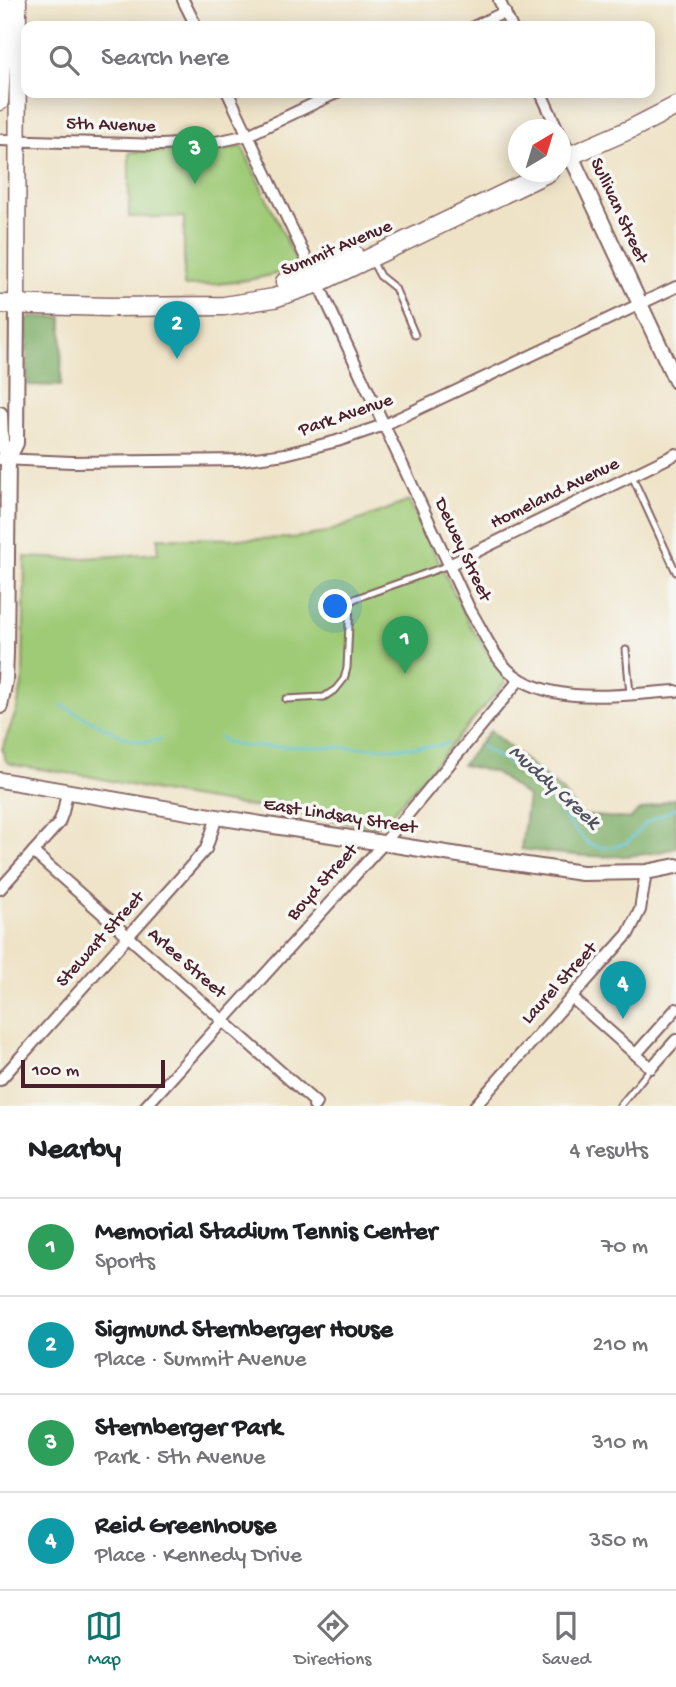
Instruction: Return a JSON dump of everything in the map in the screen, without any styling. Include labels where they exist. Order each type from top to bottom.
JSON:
[{"type":"main road","points":[[0,102],[2,0]]},
{"type":"main road","points":[[9,298],[8,140],[18,0]]},
{"type":"main road","points":[[571,156],[676,106]]},
{"type":"main road","name":"Summit Avenue","points":[[9,298],[109,307],[224,306],[274,298],[508,181]]},
{"type":"main road","name":"Summit Avenue","points":[[315,277],[371,258],[528,182]]},
{"type":"street","points":[[183,0],[194,21]]},
{"type":"street","points":[[499,0],[509,21]]},
{"type":"street","points":[[486,21],[505,12]]},
{"type":"street","name":"Dewey Street","points":[[230,98],[470,610],[506,668],[534,686],[587,696],[676,691]]},
{"type":"street","name":"5th Avenue","points":[[8,140],[161,145],[216,142],[248,135],[326,98]]},
{"type":"street","name":"Sullivan Street","points":[[543,98],[553,119]]},
{"type":"street","name":"Sullivan Street","points":[[571,168],[640,303],[676,381]]},
{"type":"street","name":"Park Avenue","points":[[4,459],[72,462],[240,460],[285,454],[337,441],[384,425],[676,287]]},
{"type":"street","points":[[4,459],[16,443],[9,298]]},
{"type":"street","points":[[0,414],[4,459],[5,680],[0,706]]},
{"type":"street","name":"Homeland Avenue","points":[[449,565],[676,454]]},
{"type":"street","name":"Boyd Street","points":[[146,1106],[384,843],[520,679]]},
{"type":"street","name":"East Lindsay Street","points":[[0,780],[217,817],[582,873],[646,873],[676,866]]},
{"type":"street","points":[[0,889],[59,823],[67,792]]},
{"type":"street","name":"Stewart Street","points":[[0,1080],[206,849],[217,817]]},
{"type":"street","name":"Arlee Street","points":[[33,852],[315,1105]]},
{"type":"street","name":"Laurel Street","points":[[475,1106],[628,934],[640,910],[646,873]]},
{"type":"street","points":[[572,998],[651,1068],[676,1040]]},
{"type":"street","points":[[635,1054],[676,1009]]},
{"type":"lane","points":[[371,258],[380,276],[395,288],[415,335]]},
{"type":"lane","points":[[632,476],[676,572]]},
{"type":"lane","points":[[286,699],[324,697],[344,680],[350,603],[354,599],[449,565]]},
{"type":"lane","points":[[626,650],[630,694]]},
{"type":"lane","points":[[620,1106],[651,1068]]},
{"type":"green space","points":[[242,146],[299,267],[242,281],[184,286],[184,217],[129,217],[129,152],[221,151]]},
{"type":"green space","points":[[30,317],[62,317],[61,386],[27,385],[27,320]]},
{"type":"green space","points":[[409,501],[470,625],[506,680],[383,824],[375,827],[167,793],[88,776],[19,766],[8,763],[5,759],[2,749],[17,709],[23,679],[25,557],[70,559],[158,553],[158,538],[292,538],[325,533]]},
{"type":"green space","points":[[490,731],[562,791],[581,815],[631,819],[638,811],[676,798],[676,848],[618,856],[521,849],[528,797],[494,772],[462,765]]},
{"type":"waterway","name":"Muddy Creek","points":[[61,705],[123,737],[143,742],[161,740]]},
{"type":"waterway","name":"Muddy Creek","points":[[220,737],[240,746],[392,748],[439,746],[448,743]]},
{"type":"waterway","name":"Muddy Creek","points":[[482,747],[511,765],[550,799],[589,844],[615,847],[628,842],[646,823],[676,808]]},
{"type":"place","name":"Sternberger Park","points":[[195,184]]},
{"type":"place","name":"Sigmund Sternberger House","points":[[177,359]]},
{"type":"place","name":"Memorial Stadium Tennis Center","points":[[405,674]]},
{"type":"place","name":"Reid Greenhouse","points":[[623,1019]]}]
